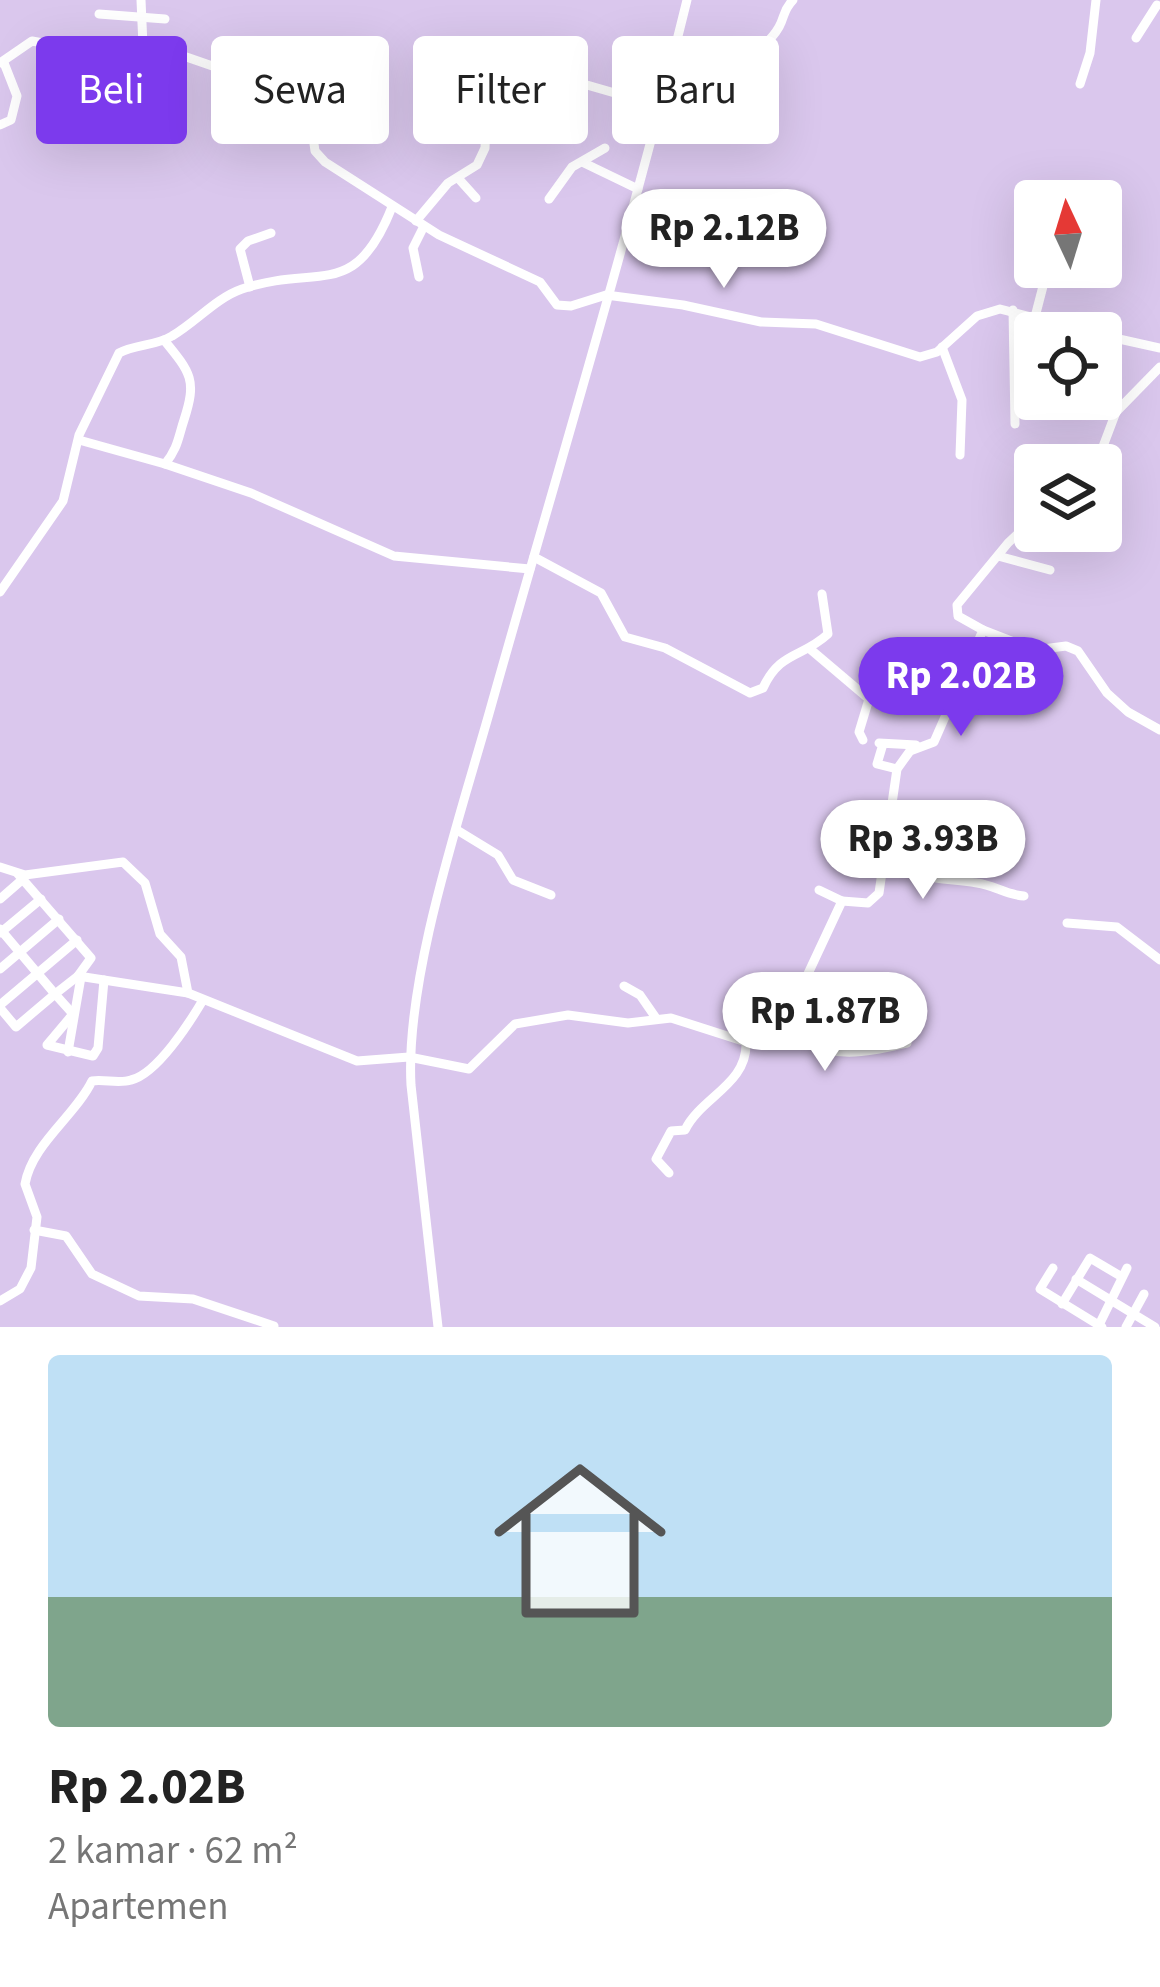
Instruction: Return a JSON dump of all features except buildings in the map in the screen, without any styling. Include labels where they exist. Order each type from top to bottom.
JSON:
[{"type":"street","points":[[141,0],[142,36]]},
{"type":"street","points":[[678,36],[687,0]]},
{"type":"street","points":[[771,36],[782,10],[793,0]]},
{"type":"street","points":[[1080,84],[1090,53],[1096,0]]},
{"type":"street","points":[[1136,38],[1155,4]]},
{"type":"street","points":[[99,14],[165,20]]},
{"type":"street","points":[[0,124],[11,120],[17,102],[2,63],[36,42]]},
{"type":"street","points":[[187,58],[211,64],[299,106],[313,122],[318,157],[420,224],[491,263],[540,282],[556,305],[571,306],[606,295],[683,305],[761,322],[816,324],[920,357],[942,347],[983,312],[1019,312]]},
{"type":"street","points":[[419,277],[413,248],[420,224],[482,157],[485,144]]},
{"type":"street","points":[[438,1327],[409,1057],[439,896],[649,144]]},
{"type":"street","points":[[549,200],[581,161],[604,148]]},
{"type":"street","points":[[581,161],[638,189]]},
{"type":"street","points":[[458,178],[476,198]]},
{"type":"street","points":[[0,592],[63,501],[79,440],[115,358],[129,348],[164,340],[229,295],[250,287],[321,278],[358,264],[375,245],[392,207]]},
{"type":"street","points":[[250,287],[240,249],[271,233]]},
{"type":"street","points":[[1013,310],[1015,424]]},
{"type":"street","points":[[164,340],[192,381],[179,445],[165,464]]},
{"type":"street","points":[[1122,340],[1160,348]]},
{"type":"street","points":[[942,347],[962,400],[960,455]]},
{"type":"street","points":[[1104,444],[1115,412],[1160,367]]},
{"type":"street","points":[[79,440],[251,493],[394,556],[530,568]]},
{"type":"street","points":[[1014,540],[972,583],[956,609],[958,616],[1035,650],[1066,646],[1078,651],[1107,693],[1160,730]]},
{"type":"street","points":[[534,556],[602,593],[622,634],[665,648],[745,692],[760,691],[776,665],[810,649],[828,634],[822,594]]},
{"type":"street","points":[[998,556],[1050,570]]},
{"type":"street","points":[[897,769],[877,764],[881,743],[934,742],[983,630]]},
{"type":"street","points":[[810,649],[868,699],[859,732],[863,740]]},
{"type":"street","points":[[819,890],[839,906],[876,898],[897,769],[919,745]]},
{"type":"street","points":[[457,830],[499,855],[513,880],[551,895]]},
{"type":"street","points":[[883,861],[922,879],[1024,896]]},
{"type":"street","points":[[0,899],[21,877],[123,862],[145,883],[160,934],[181,957],[188,993]]},
{"type":"street","points":[[0,867],[21,877],[91,961],[80,976],[16,1027],[2,1031]]},
{"type":"street","points":[[41,899],[1,931],[73,1014]]},
{"type":"street","points":[[839,906],[791,1010],[800,1040],[826,1052],[852,1055],[907,1042]]},
{"type":"street","points":[[0,969],[59,920]]},
{"type":"street","points":[[1067,923],[1117,927],[1160,960]]},
{"type":"street","points":[[16,1027],[0,1006],[77,940]]},
{"type":"street","points":[[80,976],[188,993],[357,1061],[409,1057],[469,1069],[520,1022],[568,1016],[628,1023],[671,1018],[746,1042]]},
{"type":"street","points":[[68,1052],[80,976]]},
{"type":"street","points":[[73,1014],[46,1043],[90,1056],[97,1051],[104,980]]},
{"type":"street","points":[[624,986],[640,995],[656,1018]]},
{"type":"street","points":[[0,1301],[15,1294],[27,1279],[38,1216],[25,1189],[26,1175],[67,1115],[82,1102],[92,1081],[141,1076],[184,1031],[202,1000]]},
{"type":"street","points":[[669,1173],[656,1159],[661,1143],[671,1131],[685,1130],[694,1111],[718,1097],[729,1078],[744,1067],[746,1042],[767,1017],[791,1010]]},
{"type":"street","points":[[34,1230],[66,1236],[92,1274],[139,1296],[193,1299],[274,1326]]},
{"type":"street","points":[[1053,1268],[1040,1287],[1062,1304],[1100,1326],[1124,1272],[1091,1258],[1062,1304]]},
{"type":"street","points":[[1075,1282],[1157,1323]]},
{"type":"street","points":[[1126,1327],[1144,1294]]}]
